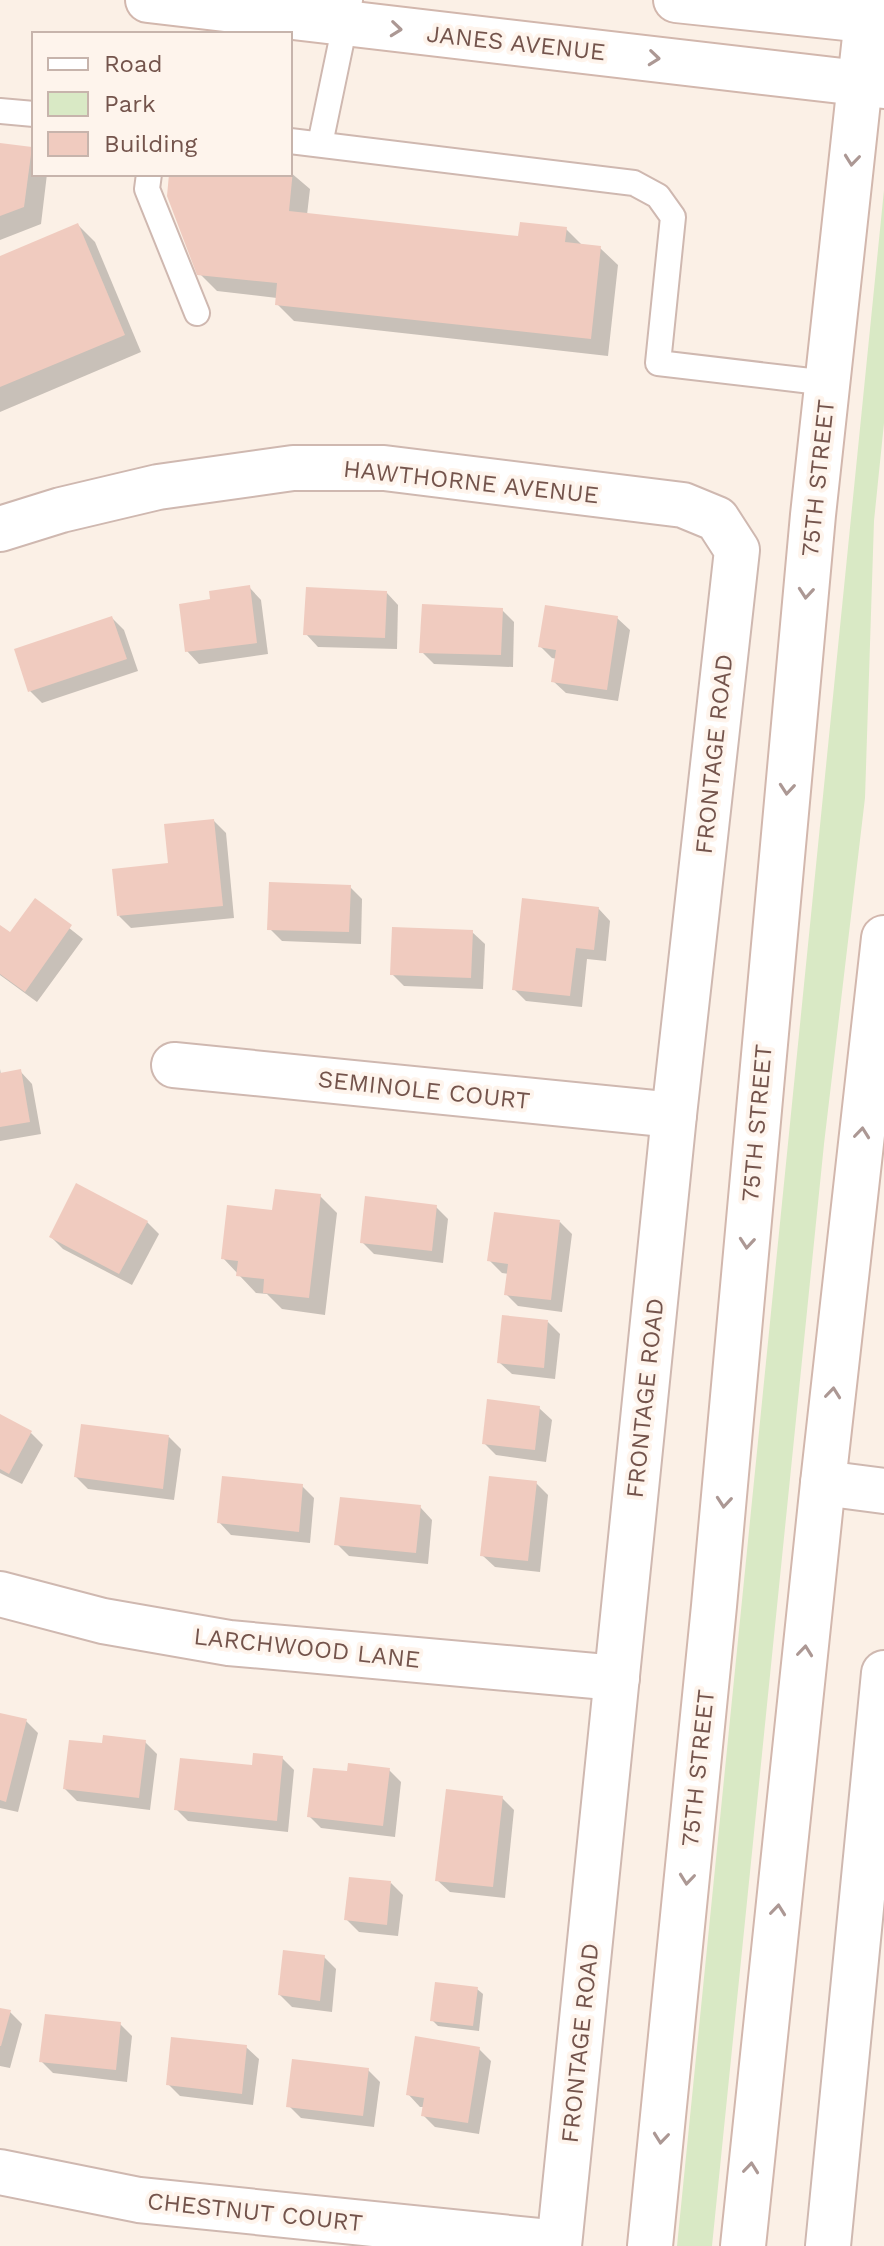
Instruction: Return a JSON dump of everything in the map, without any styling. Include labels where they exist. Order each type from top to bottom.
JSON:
[{"type":"street","name":"JANES AVENUE","points":[[148,0],[347,12],[872,84]]},
{"type":"street","points":[[676,0],[873,14]]},
{"type":"street","name":"75TH STREET","points":[[650,2246],[714,1606],[797,681],[828,383],[872,84],[873,14]]},
{"type":"street","name":"HAWTHORNE AVENUE","points":[[0,529],[61,510],[158,487],[293,468],[384,468],[683,505],[717,519],[737,550]]},
{"type":"street","name":"FRONTAGE ROAD","points":[[559,2244],[674,1115],[737,550]]},
{"type":"street","points":[[743,2246],[823,1483],[883,959]]},
{"type":"street","name":"SEMINOLE COURT","points":[[174,1065],[674,1115]]},
{"type":"street","points":[[823,1483],[884,1491]]},
{"type":"street","name":"LARCHWOOD LANE","points":[[0,1594],[103,1621],[229,1643],[617,1678]]},
{"type":"street","points":[[828,2246],[884,1673]]},
{"type":"street","name":"CHESTNUT COURT","points":[[0,2172],[167,2203],[559,2244]]},
{"type":"lane","points":[[320,144],[347,12]]},
{"type":"lane","points":[[0,111],[32,114]]},
{"type":"lane","points":[[292,141],[634,183],[658,196],[673,217],[658,363],[828,383]]},
{"type":"lane","points":[[149,176],[147,189],[197,313]]},
{"type":"green space","points":[[884,190],[884,423],[874,521],[865,798],[824,1144],[712,2246],[677,2246]]},
{"type":"building","points":[[0,143],[32,147],[24,207],[0,216]]},
{"type":"building","points":[[293,170],[289,211],[518,236],[520,222],[567,227],[565,242],[601,246],[591,339],[275,305],[277,283],[197,275],[167,196],[169,176],[292,176]]},
{"type":"building","points":[[78,223],[125,335],[0,387],[0,256]]},
{"type":"building","points":[[250,585],[257,643],[185,652],[179,604],[210,599],[209,591]]},
{"type":"building","points":[[306,587],[387,591],[385,638],[303,635]]},
{"type":"building","points":[[422,604],[503,608],[501,655],[419,653]]},
{"type":"building","points":[[545,605],[618,616],[607,690],[551,682],[556,650],[538,647]]},
{"type":"building","points":[[112,616],[127,659],[28,692],[14,649]]},
{"type":"building","points":[[214,819],[223,906],[117,916],[112,869],[168,863],[164,824]]},
{"type":"building","points":[[269,882],[351,885],[349,932],[267,930]]},
{"type":"building","points":[[35,898],[72,925],[25,992],[0,974],[0,925],[10,932]]},
{"type":"building","points":[[522,898],[599,907],[594,950],[576,948],[570,996],[512,990]]},
{"type":"building","points":[[392,927],[473,930],[471,978],[390,975]]},
{"type":"building","points":[[21,1069],[30,1122],[0,1127],[0,1073]]},
{"type":"building","points":[[76,1183],[148,1221],[119,1274],[49,1237]]},
{"type":"building","points":[[275,1189],[321,1194],[309,1298],[263,1293],[264,1279],[236,1276],[238,1261],[221,1259],[227,1205],[272,1210]]},
{"type":"building","points":[[365,1196],[437,1205],[432,1251],[360,1243]]},
{"type":"building","points":[[494,1212],[560,1220],[551,1300],[504,1295],[508,1264],[487,1261]]},
{"type":"building","points":[[502,1315],[548,1320],[544,1368],[497,1363]]},
{"type":"building","points":[[487,1399],[540,1406],[535,1450],[482,1444]]},
{"type":"building","points":[[0,1414],[32,1431],[9,1474],[0,1469]]},
{"type":"building","points":[[81,1424],[169,1435],[163,1489],[74,1477]]},
{"type":"building","points":[[222,1476],[303,1484],[299,1532],[217,1523]]},
{"type":"building","points":[[489,1476],[537,1481],[528,1561],[480,1556]]},
{"type":"building","points":[[340,1497],[421,1505],[416,1553],[334,1545]]},
{"type":"building","points":[[0,1713],[27,1719],[6,1802],[0,1800]]},
{"type":"building","points":[[103,1735],[146,1740],[139,1798],[63,1789],[69,1740],[102,1743]]},
{"type":"building","points":[[253,1753],[283,1756],[277,1821],[174,1810],[180,1758],[252,1765]]},
{"type":"building","points":[[348,1763],[390,1768],[383,1826],[307,1817],[313,1768],[347,1771]]},
{"type":"building","points":[[446,1789],[503,1796],[493,1887],[435,1881]]},
{"type":"building","points":[[349,1877],[391,1881],[387,1925],[344,1920]]},
{"type":"building","points":[[283,1950],[325,1955],[320,2001],[278,1995]]},
{"type":"building","points":[[435,1982],[478,1987],[473,2026],[430,2021]]},
{"type":"building","points":[[0,2008],[11,2010],[1,2046],[0,2046]]},
{"type":"building","points":[[45,2014],[121,2022],[116,2070],[39,2062]]},
{"type":"building","points":[[415,2036],[480,2047],[468,2123],[421,2116],[424,2098],[406,2095]]},
{"type":"building","points":[[171,2037],[247,2045],[242,2094],[166,2085]]},
{"type":"building","points":[[292,2059],[369,2068],[363,2116],[286,2107]]}]
